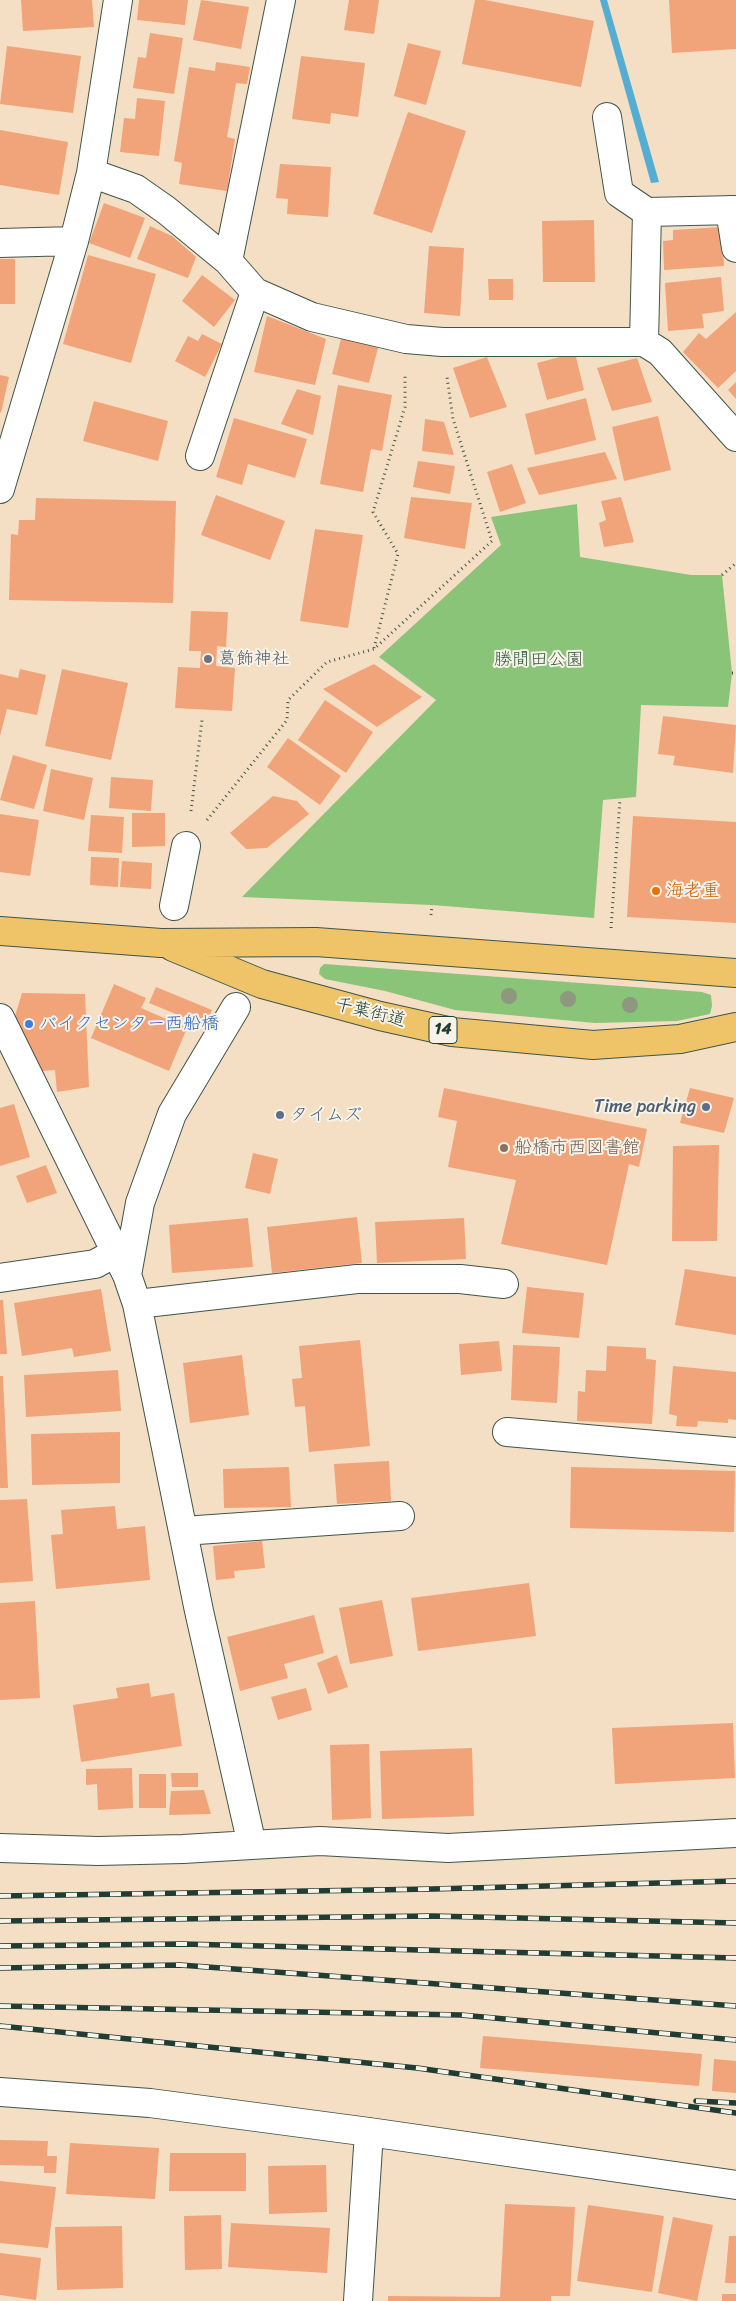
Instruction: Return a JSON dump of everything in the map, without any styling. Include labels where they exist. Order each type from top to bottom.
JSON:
[{"type":"highway","name":"千葉街道","points":[[0,931],[161,943],[316,942],[736,973]]},
{"type":"highway","name":"千葉街道","points":[[161,943],[262,984],[380,1016],[452,1032],[594,1045],[680,1039],[736,1027]]},
{"type":"street","points":[[0,489],[74,241],[91,172],[118,0]]},
{"type":"street","points":[[228,261],[281,0]]},
{"type":"street","points":[[607,117],[619,193],[648,212],[733,210],[736,248]]},
{"type":"street","points":[[91,172],[136,189],[166,210],[228,261],[255,292],[312,317],[406,339],[442,342],[644,342],[660,352],[736,437]]},
{"type":"street","points":[[644,342],[648,212]]},
{"type":"street","points":[[0,244],[74,241]]},
{"type":"street","points":[[200,456],[255,292]]},
{"type":"street","points":[[174,906],[186,846]]},
{"type":"street","points":[[121,1264],[140,1203],[172,1114],[236,1007]]},
{"type":"street","points":[[2,1025],[121,1264],[137,1304],[199,1612],[252,1845]]},
{"type":"street","points":[[0,1278],[95,1264],[121,1264]]},
{"type":"street","points":[[137,1304],[357,1279],[460,1279],[504,1284]]},
{"type":"street","points":[[507,1432],[736,1452]]},
{"type":"street","points":[[183,1531],[400,1516]]},
{"type":"street","points":[[0,1848],[183,1849],[320,1841],[448,1848],[736,1833]]},
{"type":"street","points":[[0,2092],[150,2103],[369,2132],[736,2185]]},
{"type":"street","points":[[358,2301],[369,2132]]},
{"type":"path","points":[[374,649],[398,554],[372,512],[405,407],[406,339]]},
{"type":"path","points":[[186,846],[287,720],[288,700],[327,662],[374,649],[492,541],[453,419],[442,342]]},
{"type":"path","points":[[722,575],[736,563]]},
{"type":"path","points":[[195,779],[202,720]]},
{"type":"path","points":[[611,928],[620,799]]},
{"type":"path","points":[[430,918],[432,905]]},
{"type":"green space","name":"勝間田公園","points":[[577,504],[580,557],[691,575],[722,575],[732,673],[728,707],[641,705],[636,797],[603,800],[594,918],[432,905],[242,897],[436,700],[379,657],[501,545],[491,517]]},
{"type":"green space","points":[[324,964],[702,992],[711,995],[712,1006],[710,1014],[677,1021],[595,1023],[455,1010],[385,991],[325,979],[319,974],[320,968]]},
{"type":"water","points":[[600,0],[607,0],[659,182],[651,183]]},
{"type":"building","points":[[21,0],[92,0],[94,27],[23,31]]},
{"type":"building","points":[[139,0],[188,0],[185,25],[137,20]]},
{"type":"building","points":[[201,0],[249,7],[241,49],[193,40]]},
{"type":"building","points":[[349,0],[379,0],[374,34],[344,30]]},
{"type":"building","points":[[475,0],[485,0],[594,21],[581,87],[462,64]]},
{"type":"building","points":[[669,0],[736,0],[736,49],[672,53]]},
{"type":"building","points":[[150,33],[183,38],[174,94],[133,88],[138,57],[146,58]]},
{"type":"building","points":[[408,43],[441,51],[426,105],[394,96]]},
{"type":"building","points":[[7,46],[81,56],[73,113],[0,104]]},
{"type":"building","points":[[301,56],[365,63],[358,117],[331,113],[330,124],[292,119]]},
{"type":"building","points":[[216,62],[250,67],[247,84],[236,83],[227,137],[235,139],[227,191],[179,184],[182,163],[174,161],[189,67],[215,71]]},
{"type":"building","points":[[137,98],[165,101],[159,156],[120,152],[124,118],[135,119]]},
{"type":"building","points":[[408,112],[466,131],[432,233],[373,214]]},
{"type":"building","points":[[0,130],[68,142],[59,195],[0,185]]},
{"type":"building","points":[[280,164],[331,167],[328,217],[287,214],[288,199],[276,198]]},
{"type":"building","points":[[104,203],[145,218],[130,258],[89,243]]},
{"type":"building","points":[[594,220],[595,282],[543,282],[542,221]]},
{"type":"building","points":[[150,226],[172,236],[196,257],[188,278],[137,259]]},
{"type":"building","points":[[722,227],[724,266],[664,270],[663,241],[673,240],[673,230]]},
{"type":"building","points":[[429,246],[464,248],[460,316],[424,313]]},
{"type":"building","points":[[88,255],[156,274],[131,363],[63,344]]},
{"type":"building","points":[[0,259],[15,259],[15,304],[0,304]]},
{"type":"building","points":[[202,275],[235,300],[214,327],[182,301]]},
{"type":"building","points":[[721,277],[724,311],[702,314],[704,328],[668,331],[665,283]]},
{"type":"building","points":[[488,279],[513,279],[513,300],[489,300]]},
{"type":"building","points":[[736,312],[736,371],[718,388],[683,352],[699,333],[706,339]]},
{"type":"building","points":[[267,316],[326,339],[315,385],[254,372]]},
{"type":"building","points":[[202,334],[222,344],[205,377],[175,361],[188,336],[198,341]]},
{"type":"building","points":[[342,335],[379,344],[369,383],[332,374]]},
{"type":"building","points":[[575,353],[584,390],[547,400],[537,363]]},
{"type":"building","points":[[487,357],[507,407],[470,418],[453,368]]},
{"type":"building","points":[[637,358],[652,402],[612,411],[597,368]]},
{"type":"building","points":[[0,375],[9,377],[1,413],[0,412]]},
{"type":"building","points":[[736,382],[736,399],[728,390]]},
{"type":"building","points":[[338,385],[392,395],[382,451],[371,449],[363,492],[320,484]]},
{"type":"building","points":[[297,389],[321,396],[313,435],[281,424]]},
{"type":"building","points":[[586,398],[596,440],[535,455],[525,414]]},
{"type":"building","points":[[94,401],[168,421],[158,461],[83,441]]},
{"type":"building","points":[[658,416],[671,470],[624,481],[612,427]]},
{"type":"building","points":[[234,418],[307,439],[295,478],[248,464],[242,485],[216,477]]},
{"type":"building","points":[[425,419],[444,422],[454,455],[422,451]]},
{"type":"building","points":[[605,452],[617,479],[539,495],[527,468]]},
{"type":"building","points":[[418,461],[455,466],[450,494],[413,487]]},
{"type":"building","points":[[512,464],[526,503],[500,512],[487,472]]},
{"type":"building","points":[[216,495],[285,521],[270,560],[201,535]]},
{"type":"building","points":[[411,497],[472,503],[465,549],[404,538]]},
{"type":"building","points":[[621,497],[634,542],[604,547],[599,523],[606,520],[601,501]]},
{"type":"building","points":[[36,498],[176,501],[173,603],[9,600],[11,534],[18,535],[19,520],[35,520]]},
{"type":"building","points":[[315,529],[363,535],[348,628],[300,621]]},
{"type":"building","name":"葛飾神社","points":[[191,611],[228,612],[226,647],[217,646],[216,666],[235,668],[232,711],[175,708],[178,667],[200,668],[201,651],[189,651]]},
{"type":"building","points":[[374,664],[422,697],[377,727],[323,689]]},
{"type":"building","points":[[20,669],[46,675],[37,715],[7,709],[0,736],[0,674],[18,678]]},
{"type":"building","points":[[62,669],[128,683],[111,760],[45,746]]},
{"type":"building","points":[[325,700],[373,732],[346,773],[298,740]]},
{"type":"building","points":[[663,716],[736,725],[733,773],[673,765],[675,756],[658,754]]},
{"type":"building","points":[[288,738],[341,776],[320,805],[267,767]]},
{"type":"building","points":[[13,755],[47,765],[34,809],[0,800]]},
{"type":"building","points":[[51,769],[93,778],[84,820],[43,811]]},
{"type":"building","points":[[111,777],[153,780],[151,811],[109,808]]},
{"type":"building","points":[[273,796],[297,801],[309,814],[267,848],[246,849],[230,833]]},
{"type":"building","points":[[132,813],[165,813],[165,846],[132,847]]},
{"type":"building","points":[[0,814],[39,820],[30,876],[0,872]]},
{"type":"building","points":[[91,815],[124,817],[122,853],[88,851]]},
{"type":"building","points":[[633,816],[736,822],[736,923],[627,917]]},
{"type":"building","points":[[91,857],[119,858],[118,887],[90,885]]},
{"type":"building","points":[[122,861],[152,863],[151,889],[120,887]]},
{"type":"building","points":[[114,984],[146,998],[141,1008],[187,1028],[169,1071],[91,1038]]},
{"type":"building","points":[[156,987],[212,1010],[205,1026],[149,1003]]},
{"type":"building","points":[[22,993],[85,994],[89,1087],[57,1092],[55,1070],[42,1071],[15,1016]]},
{"type":"building","points":[[444,1088],[647,1129],[639,1167],[629,1164],[607,1265],[501,1244],[516,1180],[448,1167],[457,1121],[438,1117]]},
{"type":"building","points":[[690,1088],[734,1098],[724,1133],[680,1123]]},
{"type":"building","points":[[14,1104],[30,1157],[0,1166],[0,1108]]},
{"type":"building","points":[[719,1145],[717,1241],[672,1241],[673,1146]]},
{"type":"building","points":[[253,1153],[278,1159],[270,1194],[245,1188]]},
{"type":"building","points":[[46,1165],[57,1193],[27,1203],[16,1176]]},
{"type":"building","points":[[357,1217],[362,1263],[272,1273],[267,1227]]},
{"type":"building","points":[[248,1218],[253,1267],[172,1273],[169,1225]]},
{"type":"building","points":[[464,1218],[466,1259],[377,1263],[375,1222]]},
{"type":"building","points":[[685,1269],[736,1277],[736,1335],[675,1325]]},
{"type":"building","points":[[527,1287],[584,1293],[579,1338],[522,1333]]},
{"type":"building","points":[[101,1289],[111,1351],[74,1357],[72,1348],[22,1356],[14,1303]]},
{"type":"building","points":[[0,1300],[3,1300],[7,1354],[0,1354]]},
{"type":"building","points":[[360,1340],[370,1446],[309,1452],[305,1406],[295,1407],[292,1379],[302,1378],[299,1346]]},
{"type":"building","points":[[499,1341],[502,1371],[461,1375],[459,1344]]},
{"type":"building","points":[[513,1345],[560,1347],[557,1403],[511,1400]]},
{"type":"building","points":[[607,1346],[646,1348],[646,1359],[656,1360],[652,1424],[577,1421],[578,1391],[585,1392],[586,1370],[606,1371]]},
{"type":"building","points":[[242,1355],[249,1415],[190,1423],[183,1363]]},
{"type":"building","points":[[673,1366],[736,1372],[736,1420],[728,1419],[728,1423],[698,1421],[697,1427],[676,1426],[677,1416],[669,1414]]},
{"type":"building","points":[[118,1370],[121,1411],[26,1417],[24,1375]]},
{"type":"building","points":[[0,1376],[3,1376],[8,1488],[0,1488]]},
{"type":"building","points":[[120,1432],[120,1483],[32,1485],[31,1434]]},
{"type":"building","points":[[389,1461],[391,1501],[337,1504],[334,1464]]},
{"type":"building","points":[[289,1467],[291,1507],[224,1508],[223,1469]]},
{"type":"building","points":[[571,1467],[735,1471],[734,1532],[570,1528]]},
{"type":"building","points":[[27,1499],[33,1581],[0,1583],[0,1500]]},
{"type":"building","points":[[115,1506],[117,1529],[145,1526],[150,1580],[56,1589],[51,1535],[63,1534],[61,1510]]},
{"type":"building","points":[[262,1541],[265,1568],[234,1571],[235,1578],[216,1580],[213,1546]]},
{"type":"building","points":[[529,1583],[536,1636],[418,1651],[411,1598]]},
{"type":"building","points":[[382,1600],[393,1656],[350,1664],[339,1608]]},
{"type":"building","points":[[35,1601],[40,1698],[0,1700],[0,1603]]},
{"type":"building","points":[[314,1615],[324,1653],[284,1664],[288,1678],[240,1691],[227,1637]]},
{"type":"building","points":[[337,1655],[348,1687],[328,1694],[317,1663]]},
{"type":"building","points":[[149,1683],[151,1697],[174,1693],[182,1746],[81,1762],[73,1705],[118,1698],[116,1688]]},
{"type":"building","points":[[306,1688],[312,1710],[278,1720],[271,1697]]},
{"type":"building","points":[[733,1723],[735,1778],[615,1784],[612,1728]]},
{"type":"building","points":[[369,1744],[371,1818],[332,1820],[330,1745]]},
{"type":"building","points":[[472,1748],[474,1816],[382,1819],[380,1751]]},
{"type":"building","points":[[132,1768],[133,1808],[98,1810],[97,1784],[86,1785],[86,1769]]},
{"type":"building","points":[[171,1773],[198,1773],[198,1787],[172,1787]]},
{"type":"building","points":[[139,1774],[166,1774],[166,1808],[139,1808]]},
{"type":"building","points":[[204,1790],[211,1814],[169,1815],[171,1791]]},
{"type":"building","points":[[483,2036],[702,2054],[699,2086],[480,2068]]},
{"type":"building","points":[[714,2059],[736,2061],[736,2093],[712,2091]]},
{"type":"building","points":[[0,2140],[48,2141],[47,2156],[57,2156],[56,2173],[44,2173],[44,2166],[0,2165]]},
{"type":"building","points":[[70,2143],[159,2148],[155,2199],[66,2194]]},
{"type":"building","points":[[170,2153],[246,2153],[246,2191],[169,2191]]},
{"type":"building","points":[[326,2165],[327,2212],[269,2214],[268,2166]]},
{"type":"building","points":[[0,2181],[56,2187],[48,2248],[0,2243]]},
{"type":"building","points":[[505,2204],[575,2207],[570,2296],[551,2296],[551,2301],[388,2301],[388,2296],[500,2297]]},
{"type":"building","points":[[588,2205],[664,2216],[652,2292],[577,2281]]},
{"type":"building","points":[[221,2215],[222,2269],[185,2270],[184,2216]]},
{"type":"building","points":[[673,2217],[713,2225],[697,2301],[658,2293]]},
{"type":"building","points":[[231,2223],[330,2228],[327,2273],[228,2267]]},
{"type":"building","points":[[122,2226],[123,2288],[57,2290],[55,2227]]},
{"type":"building","points":[[729,2236],[736,2236],[736,2283],[725,2283]]},
{"type":"building","points":[[0,2253],[41,2258],[36,2300],[0,2295]]},
{"type":"building","points":[[722,2294],[736,2294],[736,2301],[722,2301]]},
{"type":"railway","points":[[0,1896],[433,1889],[736,1881]]},
{"type":"railway","points":[[0,1921],[432,1916],[736,1923]]},
{"type":"railway","points":[[0,1946],[183,1944],[736,1958]]},
{"type":"railway","points":[[0,1968],[180,1965],[736,2006]]},
{"type":"railway","points":[[0,2006],[461,2015],[736,2040]]},
{"type":"railway","points":[[0,2026],[417,2068],[736,2113]]},
{"type":"railway","points":[[696,2101],[736,2103]]},
{"type":"place","name":"葛飾神社","points":[[208,659]]},
{"type":"place","name":"海老重","points":[[656,891]]},
{"type":"place","name":"バイクセンター西船橋","points":[[29,1024]]},
{"type":"place","name":"Time parking","points":[[706,1107]]},
{"type":"place","name":"タイムズ","points":[[280,1115]]},
{"type":"place","name":"船橋市西図書館","points":[[504,1148]]}]
